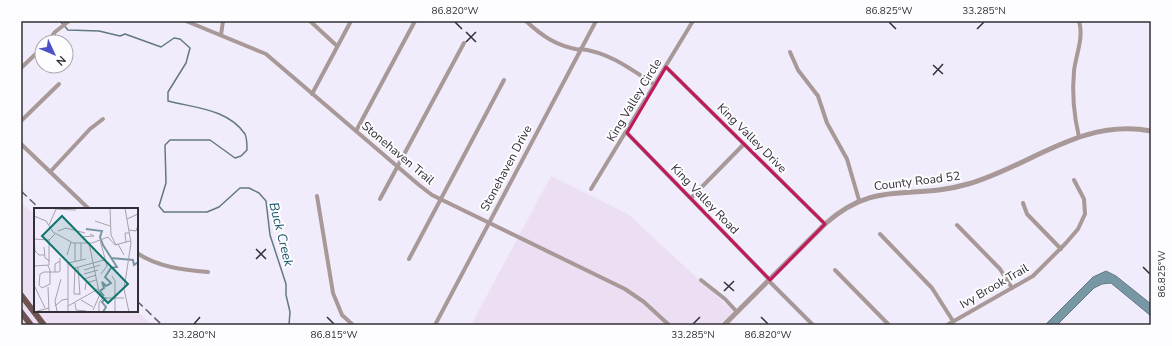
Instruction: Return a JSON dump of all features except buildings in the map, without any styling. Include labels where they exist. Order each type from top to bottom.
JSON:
[{"type":"main road","points":[[21,295],[34,311]]},
{"type":"main road","points":[[30,306],[21,312],[31,325]]},
{"type":"main road","points":[[34,312],[44,325]]},
{"type":"street","points":[[54,34],[68,21]]},
{"type":"street","name":"Stonehaven Trail","points":[[186,21],[266,54],[397,167],[426,190],[441,199],[628,291],[644,302],[668,325]]},
{"type":"street","points":[[221,35],[223,21]]},
{"type":"street","points":[[310,21],[337,46]]},
{"type":"street","points":[[312,94],[350,21]]},
{"type":"street","points":[[356,131],[415,21]]},
{"type":"street","points":[[526,21],[548,39],[563,46],[596,52],[616,60],[655,85]]},
{"type":"street","name":"Stonehaven Drive","points":[[435,325],[596,21]]},
{"type":"street","name":"King Valley Circle","points":[[591,189],[627,133],[693,21]]},
{"type":"street","points":[[1079,21],[1081,35],[1075,63],[1074,85],[1079,137]]},
{"type":"street","points":[[380,198],[464,43]]},
{"type":"street","points":[[790,52],[798,70],[818,96],[827,123],[847,159],[859,200]]},
{"type":"street","points":[[21,68],[34,56]]},
{"type":"street","name":"King Valley Drive","points":[[666,67],[825,224]]},
{"type":"street","points":[[409,259],[504,80]]},
{"type":"street","points":[[21,121],[59,84]]},
{"type":"street","points":[[50,172],[90,129],[103,119]]},
{"type":"street","name":"County Road 52","points":[[724,325],[836,213],[859,200],[883,193],[933,191],[969,184],[1079,137],[1112,129],[1151,131]]},
{"type":"street","name":"King Valley Road","points":[[627,133],[813,325]]},
{"type":"street","points":[[21,144],[88,208]]},
{"type":"street","points":[[690,198],[744,144]]},
{"type":"street","name":"Ivy Brook Trail","points":[[947,325],[1033,276],[1061,249],[1078,229],[1085,214],[1084,199],[1074,180]]},
{"type":"street","points":[[317,196],[333,293],[342,315],[354,325]]},
{"type":"street","points":[[1023,203],[1027,214],[1061,249]]},
{"type":"street","points":[[957,225],[1000,269],[1012,288]]},
{"type":"street","points":[[880,234],[932,288],[953,321]]},
{"type":"street","points":[[138,254],[150,262],[173,268],[208,272]]},
{"type":"street","points":[[835,270],[889,325]]},
{"type":"street","points":[[701,280],[725,299],[737,312]]},
{"type":"highlighted area","points":[[666,67],[825,224],[770,280],[627,133]]},
{"type":"shaded area","points":[[551,176],[628,214],[734,312],[722,325],[471,325]]},
{"type":"shaded area","points":[[21,202],[34,214],[34,312],[138,312],[152,325],[21,325]]},
{"type":"water","points":[[1106,271],[1116,276],[1151,304],[1151,316],[1111,283],[1102,284],[1094,288],[1057,325],[1045,325],[1093,277]]},
{"type":"waterway","name":"Buck Creek","points":[[60,21],[68,30],[99,31],[120,36],[125,34],[161,47],[174,38],[180,39],[190,48],[186,63],[168,92],[168,101],[200,108],[220,114],[230,119],[245,134],[247,140],[247,150],[241,156],[235,158],[210,140],[170,140],[165,145],[166,183],[159,206],[164,212],[207,212],[219,207],[240,188],[249,188],[259,193],[266,201],[270,235],[286,284],[286,295],[290,312],[289,325]]},
{"type":"railway","points":[[21,191],[39,208]]},
{"type":"railway","points":[[138,302],[162,325]]}]
